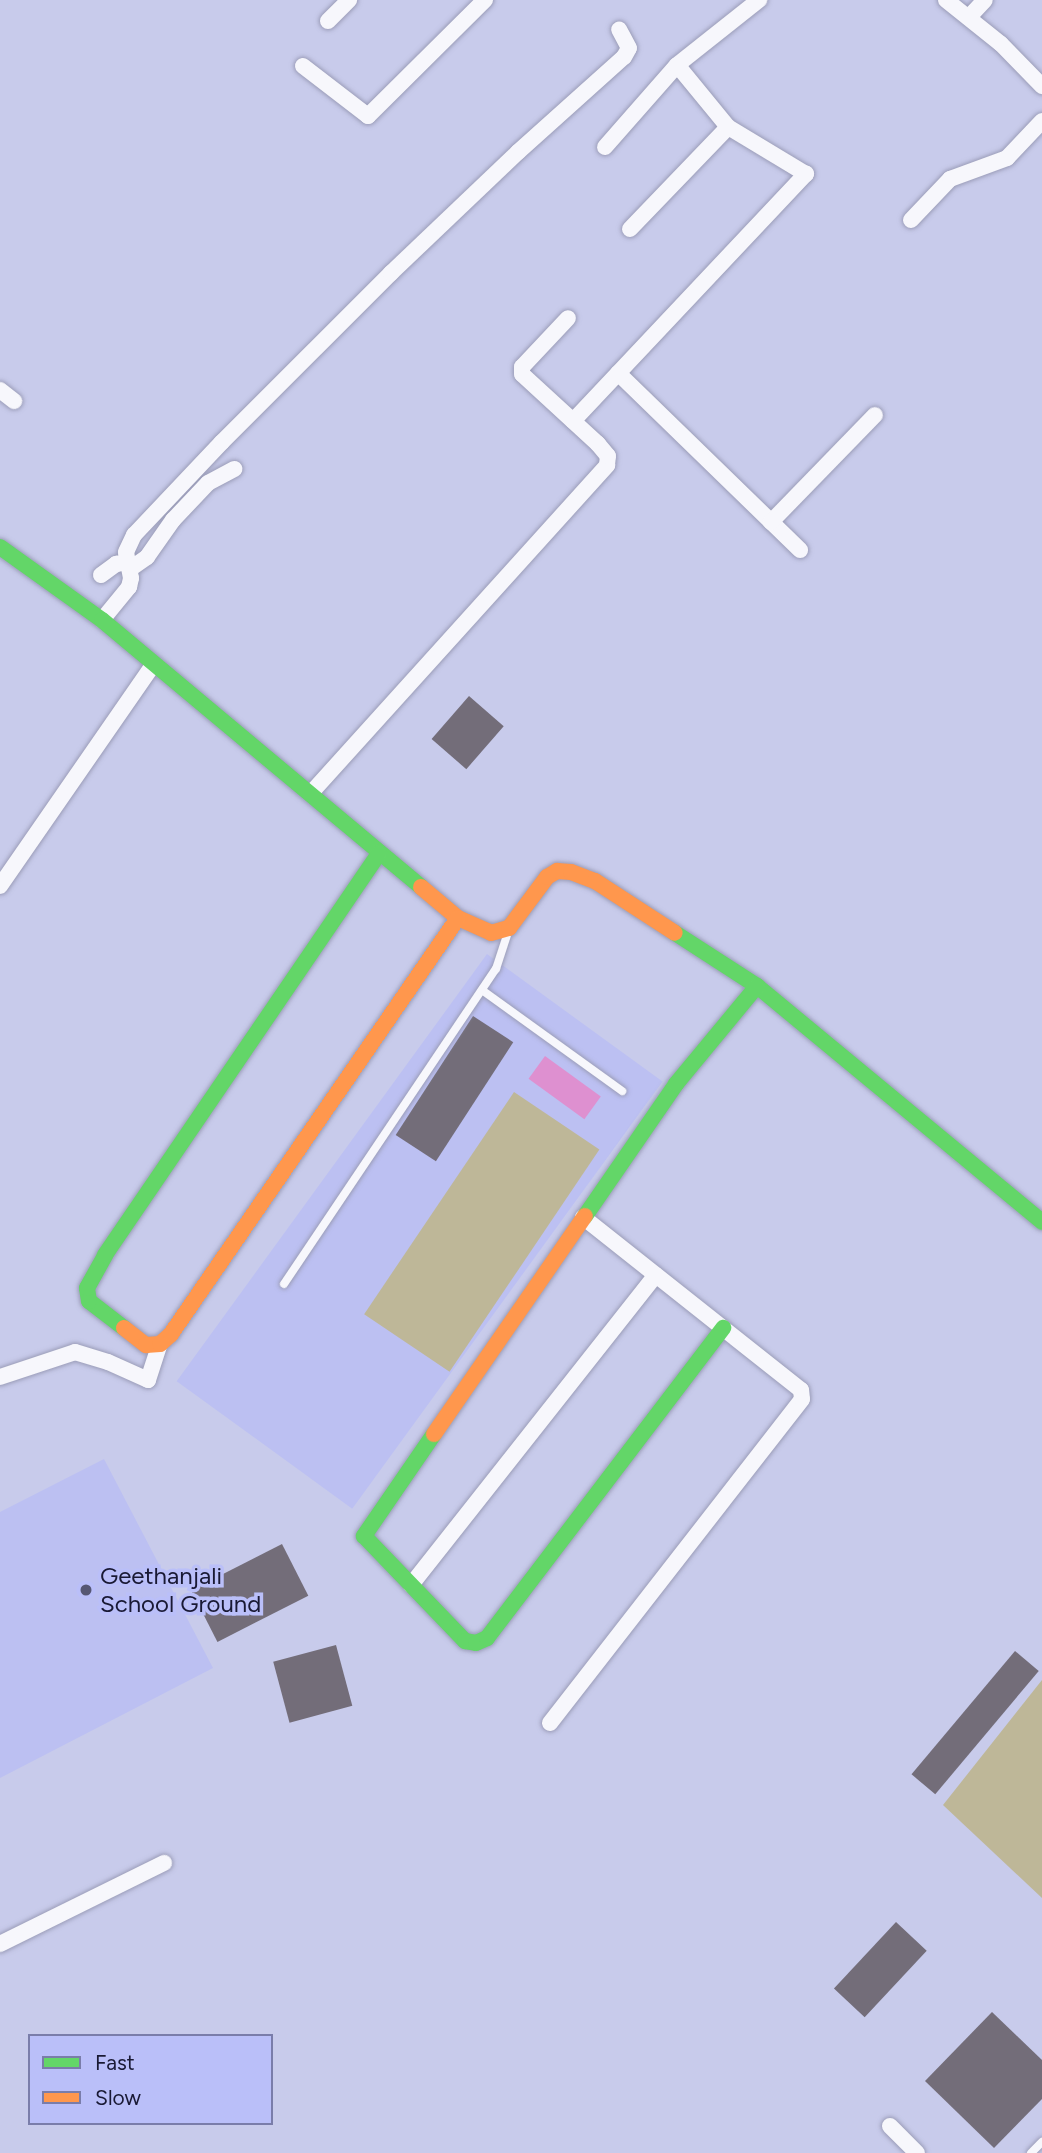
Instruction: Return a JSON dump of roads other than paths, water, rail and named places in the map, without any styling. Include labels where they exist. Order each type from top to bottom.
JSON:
[{"type":"street","points":[[328,21],[349,0]]},
{"type":"street","points":[[303,66],[368,116],[485,0]]},
{"type":"street","points":[[606,147],[677,65],[758,0]]},
{"type":"street","points":[[946,0],[1001,44],[1042,86]]},
{"type":"street","points":[[969,17],[985,0]]},
{"type":"street","points":[[102,620],[129,587],[126,552],[134,535],[231,432],[518,152],[624,57],[629,48],[619,29]]},
{"type":"street","points":[[573,421],[806,174],[729,127],[677,65]]},
{"type":"street","points":[[911,220],[950,179],[1007,158],[1042,121]]},
{"type":"street","points":[[630,229],[729,127]]},
{"type":"street","points":[[312,793],[607,465],[608,456],[522,374],[522,367],[568,318]]},
{"type":"street","points":[[618,373],[800,550]]},
{"type":"street","points":[[0,390],[15,401]]},
{"type":"street","points":[[771,522],[875,415]]},
{"type":"street","points":[[101,575],[116,564],[128,566],[147,557],[173,520],[208,483],[234,469]]},
{"type":"street","points":[[0,547],[102,620],[312,793],[379,855],[458,918],[491,933],[509,928],[547,877],[557,871],[571,872],[595,881],[757,986],[1042,1222]]},
{"type":"street","points":[[0,886],[155,664]]},
{"type":"street","points":[[160,1344],[146,1345],[89,1301],[87,1288],[105,1255],[379,855]]},
{"type":"street","points":[[0,1377],[75,1352],[108,1362],[148,1380],[160,1344],[171,1334],[458,918]]},
{"type":"street","points":[[723,1328],[487,1638],[476,1643],[465,1641],[364,1536],[676,1084],[757,986]]},
{"type":"street","points":[[550,1723],[802,1399],[801,1390],[583,1217]]},
{"type":"street","points":[[411,1585],[656,1275]]},
{"type":"street","points":[[0,1944],[163,1863]]},
{"type":"street","points":[[890,2126],[917,2153]]},
{"type":"lane","points":[[284,1284],[496,969],[509,928]]},
{"type":"lane","points":[[482,990],[622,1091]]},
{"type":"lane","points":[[1031,2153],[1042,2142]]},
{"type":"place","name":"Geethanjali School Ground","points":[[86,1590]]}]
